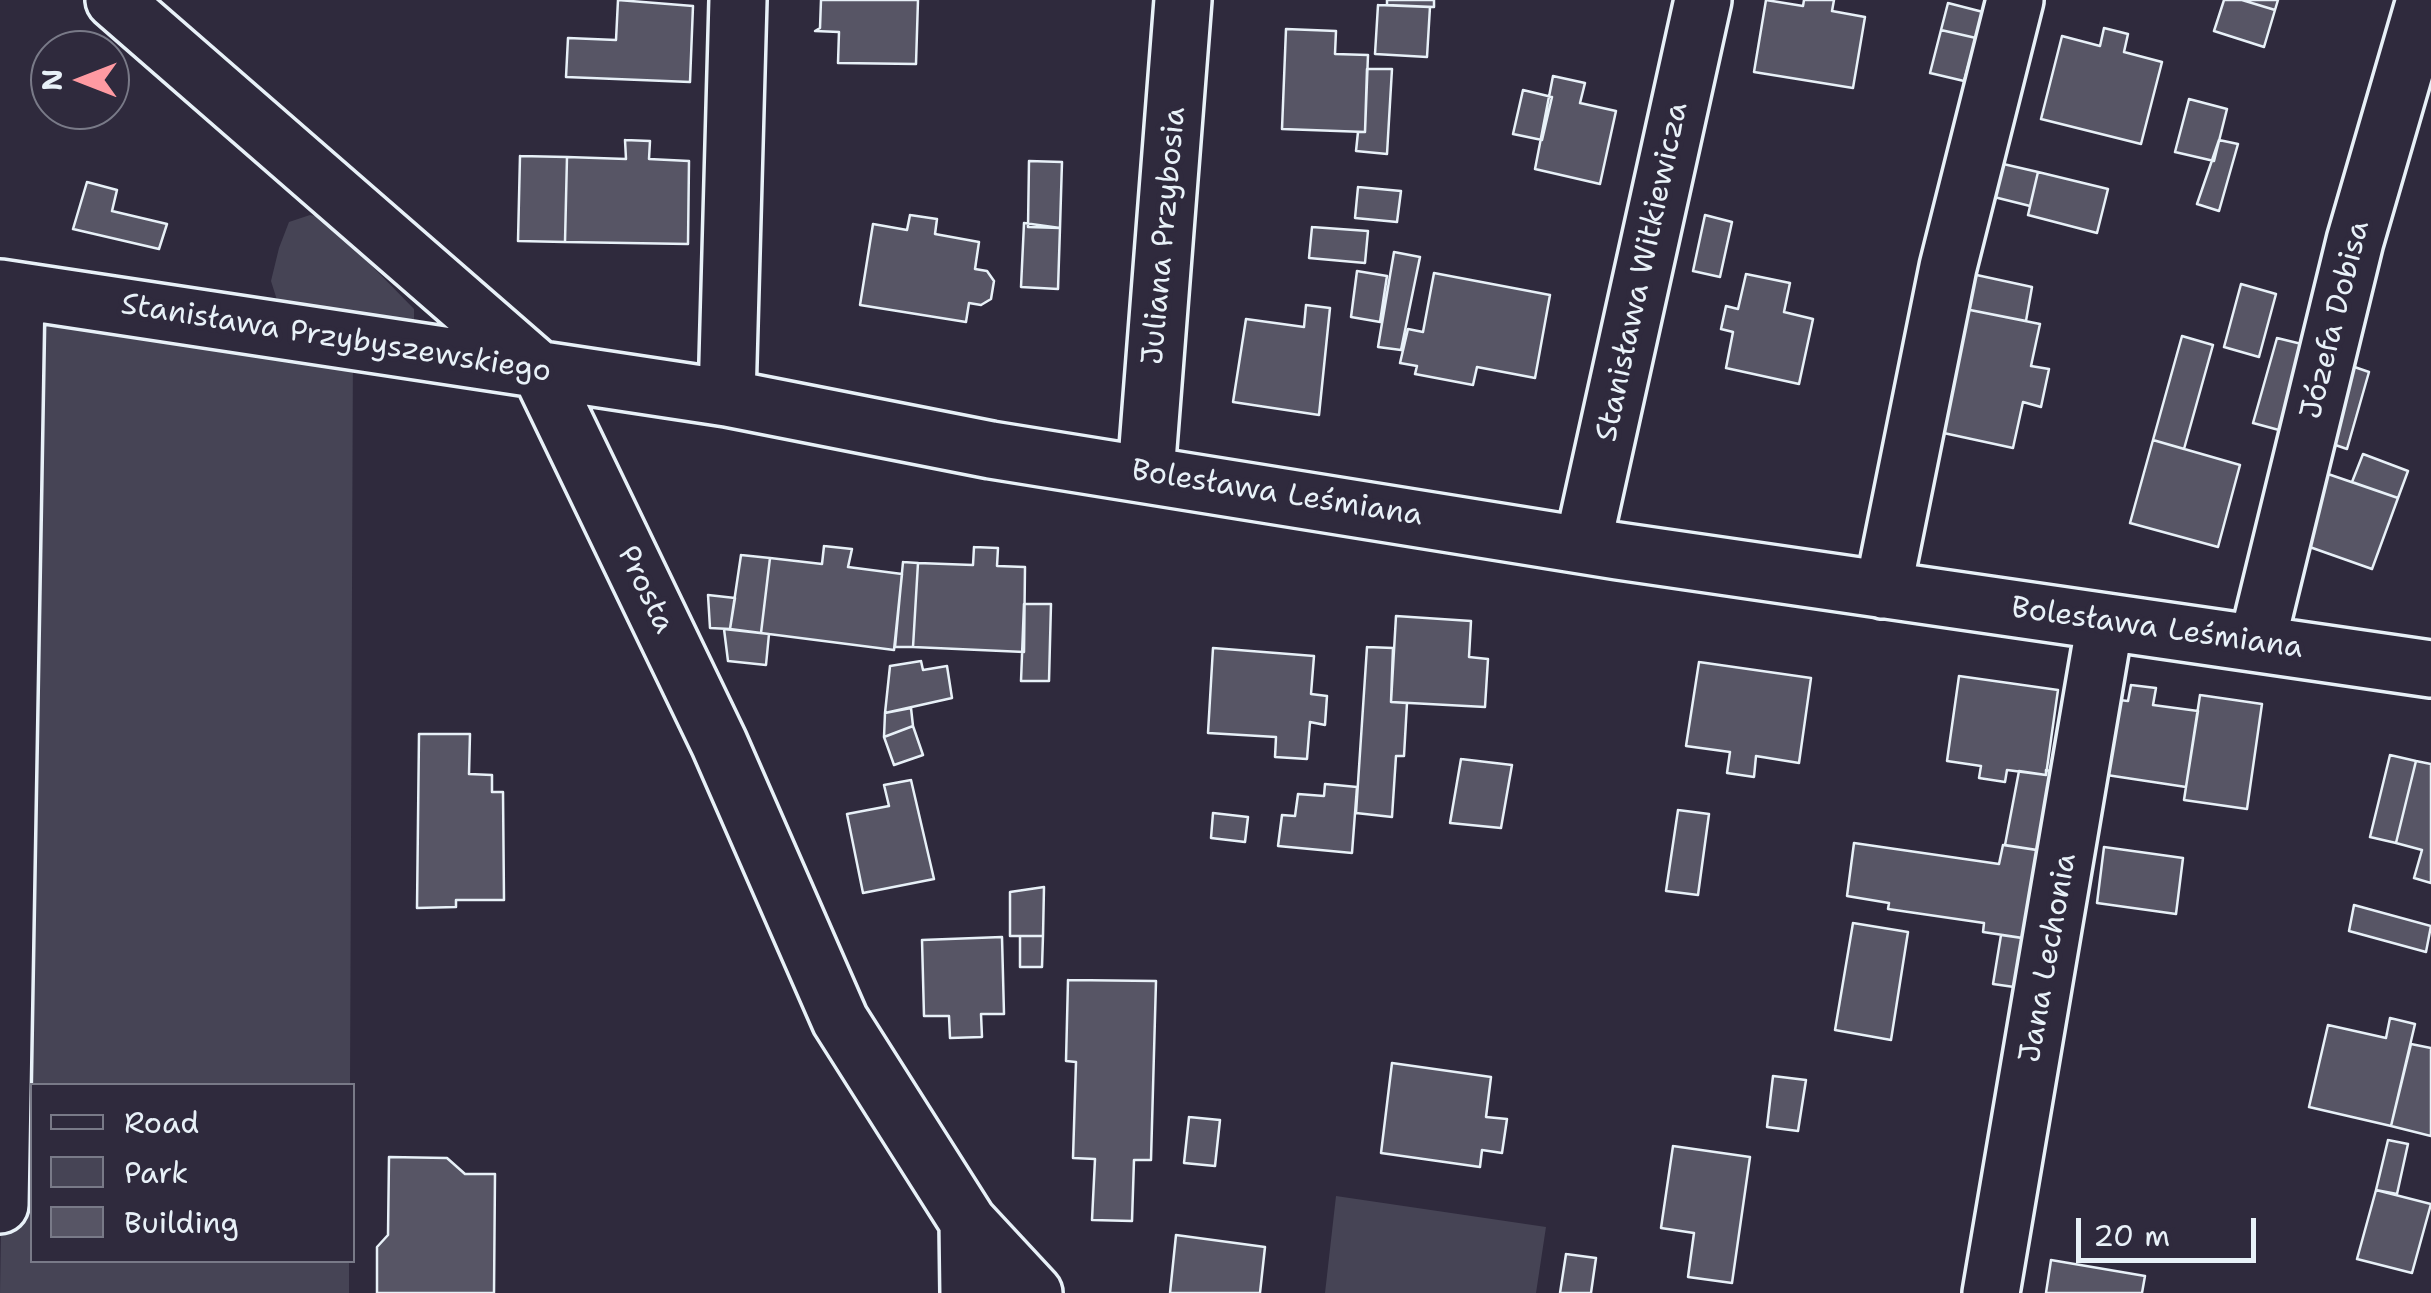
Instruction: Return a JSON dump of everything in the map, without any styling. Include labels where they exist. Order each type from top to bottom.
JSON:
[{"type":"street","name":"Prosta","points":[[114,0],[540,371],[719,743],[840,1020],[968,1222],[1034,1293]]},
{"type":"street","points":[[727,398],[738,0]]},
{"type":"street","name":"Juliana Przybosia","points":[[1146,473],[1184,0]]},
{"type":"street","name":"Stanisława Witkiewicza","points":[[1582,544],[1703,0]]},
{"type":"street","points":[[1883,590],[1948,267],[2015,0]]},
{"type":"street","name":"Józefa Dobisa","points":[[2257,644],[2355,241],[2425,0]]},
{"type":"street","name":"Stanisława Przybyszewskiego","points":[[8,290],[672,390]]},
{"type":"street","points":[[0,1206],[8,290]]},
{"type":"street","name":"Bolesława Leśmiana","points":[[672,390],[991,450],[1582,544],[2431,669]]},
{"type":"street","name":"Jana Lechonia","points":[[1991,1293],[2105,622]]},
{"type":"street","points":[[968,1222],[969,1293]]},
{"type":"green space","points":[[310,215],[325,218],[414,309],[414,323],[299,313],[277,300],[271,281],[289,222]]},
{"type":"green space","points":[[16,291],[353,342],[350,1083],[30,1083],[30,1263],[349,1263],[349,1293],[0,1293]]},
{"type":"green space","points":[[1336,1196],[1546,1227],[1536,1293],[1325,1293]]},
{"type":"building","points":[[618,0],[693,6],[690,82],[566,77],[568,38],[616,40]]},
{"type":"building","points":[[821,0],[918,0],[916,64],[838,63],[839,32],[815,31],[820,28]]},
{"type":"building","points":[[1387,0],[1434,0],[1434,7],[1387,5]]},
{"type":"building","points":[[1766,0],[1803,6],[1804,0],[1834,0],[1832,11],[1865,17],[1853,88],[1754,72]]},
{"type":"building","points":[[2224,0],[2242,0],[2275,10],[2264,47],[2214,31]]},
{"type":"building","points":[[2242,0],[2278,0],[2275,10]]},
{"type":"building","points":[[1948,3],[1983,12],[1976,38],[1941,30]]},
{"type":"building","points":[[1378,5],[1430,7],[1427,57],[1375,54]]},
{"type":"building","points":[[2104,28],[2128,34],[2124,52],[2162,62],[2141,144],[2041,119],[2062,36],[2100,46]]},
{"type":"building","points":[[1286,29],[1336,31],[1335,54],[1368,55],[1365,132],[1282,129]]},
{"type":"building","points":[[1941,30],[1976,38],[1964,81],[1930,73]]},
{"type":"building","points":[[1367,69],[1392,69],[1387,154],[1356,151],[1358,132],[1365,132]]},
{"type":"building","points":[[1553,76],[1585,83],[1580,103],[1616,111],[1600,184],[1535,169]]},
{"type":"building","points":[[1523,90],[1552,97],[1542,140],[1513,134]]},
{"type":"building","points":[[2189,99],[2227,109],[2214,161],[2175,152]]},
{"type":"building","points":[[625,140],[650,141],[649,159],[689,161],[688,244],[565,242],[567,157],[626,159]]},
{"type":"building","points":[[2219,140],[2238,144],[2219,211],[2197,204]]},
{"type":"building","points":[[520,156],[567,157],[565,242],[518,241]]},
{"type":"building","points":[[1029,161],[1062,162],[1060,228],[1028,227]]},
{"type":"building","points":[[1999,163],[2038,172],[2030,206],[1990,196]]},
{"type":"building","points":[[2038,172],[2108,189],[2097,233],[2028,215]]},
{"type":"building","points":[[87,182],[117,190],[112,211],[167,224],[159,249],[73,229]]},
{"type":"building","points":[[1358,187],[1401,191],[1397,222],[1355,218]]},
{"type":"building","points":[[910,215],[937,219],[935,234],[979,242],[975,269],[987,271],[994,281],[991,299],[981,305],[969,303],[966,322],[860,305],[873,224],[907,230]]},
{"type":"building","points":[[1705,215],[1732,222],[1720,277],[1693,271]]},
{"type":"building","points":[[1024,223],[1060,228],[1058,289],[1021,287]]},
{"type":"building","points":[[1312,227],[1368,231],[1365,263],[1309,258]]},
{"type":"building","points":[[1394,252],[1420,257],[1401,350],[1378,347]]},
{"type":"building","points":[[1357,271],[1387,276],[1380,322],[1351,317]]},
{"type":"building","points":[[1434,273],[1550,295],[1535,378],[1477,367],[1473,385],[1415,374],[1417,366],[1400,363],[1408,329],[1423,332]]},
{"type":"building","points":[[1746,274],[1790,283],[1784,312],[1813,319],[1799,384],[1726,368],[1733,332],[1721,329],[1726,306],[1738,309]]},
{"type":"building","points":[[1972,274],[2032,287],[2026,321],[1965,309]]},
{"type":"building","points":[[2241,284],[2276,294],[2259,357],[2224,347]]},
{"type":"building","points":[[1306,305],[1330,308],[1319,415],[1233,402],[1246,319],[1304,327]]},
{"type":"building","points":[[1965,309],[2040,324],[2031,366],[2049,369],[2041,407],[2023,402],[2013,448],[1939,432]]},
{"type":"building","points":[[2182,336],[2213,345],[2184,449],[2153,440]]},
{"type":"building","points":[[2277,338],[2314,347],[2290,433],[2253,423]]},
{"type":"building","points":[[2340,362],[2369,372],[2347,449],[2318,439]]},
{"type":"building","points":[[2153,440],[2240,465],[2218,547],[2130,523]]},
{"type":"building","points":[[2363,454],[2408,471],[2398,498],[2352,482]]},
{"type":"building","points":[[2328,474],[2398,498],[2372,569],[2304,545]]},
{"type":"building","points":[[824,546],[852,549],[848,567],[902,574],[894,650],[761,633],[770,558],[822,564]]},
{"type":"building","points":[[974,547],[998,548],[997,566],[1025,567],[1024,652],[913,647],[918,563],[973,565]]},
{"type":"building","points":[[741,555],[770,558],[761,633],[730,629]]},
{"type":"building","points":[[903,562],[918,563],[913,647],[895,647]]},
{"type":"building","points":[[708,595],[735,598],[730,629],[710,628]]},
{"type":"building","points":[[1024,604],[1051,604],[1049,681],[1021,681]]},
{"type":"building","points":[[1396,616],[1471,621],[1469,657],[1488,659],[1485,707],[1391,702]]},
{"type":"building","points":[[724,629],[769,634],[766,665],[728,661]]},
{"type":"building","points":[[1367,647],[1393,648],[1391,702],[1407,703],[1404,756],[1396,756],[1392,817],[1356,813]]},
{"type":"building","points":[[1213,648],[1314,656],[1311,694],[1327,696],[1325,725],[1310,722],[1307,759],[1275,757],[1276,737],[1208,733]]},
{"type":"building","points":[[921,661],[923,670],[947,666],[952,698],[885,713],[890,666]]},
{"type":"building","points":[[1699,662],[1811,678],[1799,763],[1756,756],[1754,777],[1727,773],[1730,752],[1686,746]]},
{"type":"building","points":[[1959,676],[2058,690],[2046,775],[2007,770],[2005,782],[1979,778],[1981,766],[1947,761]]},
{"type":"building","points":[[2131,685],[2156,688],[2153,705],[2198,711],[2186,787],[2100,774],[2111,699],[2128,701]]},
{"type":"building","points":[[2200,695],[2262,704],[2247,809],[2184,800]]},
{"type":"building","points":[[911,708],[913,726],[884,737],[885,713]]},
{"type":"building","points":[[913,726],[923,755],[894,765],[884,737]]},
{"type":"building","points":[[419,734],[470,734],[469,774],[492,775],[492,792],[503,792],[504,900],[456,900],[456,907],[417,908]]},
{"type":"building","points":[[2390,755],[2416,761],[2396,843],[2370,837]]},
{"type":"building","points":[[1461,759],[1512,765],[1501,828],[1450,823]]},
{"type":"building","points":[[2416,761],[2431,764],[2431,883],[2414,878],[2422,850],[2396,843]]},
{"type":"building","points":[[2046,770],[2064,773],[2050,852],[2005,845],[2019,771],[2046,775]]},
{"type":"building","points":[[911,780],[934,879],[863,893],[847,814],[889,806],[884,785]]},
{"type":"building","points":[[1325,784],[1357,787],[1352,853],[1278,846],[1282,815],[1295,816],[1298,794],[1324,796]]},
{"type":"building","points":[[1678,810],[1709,814],[1698,895],[1666,891]]},
{"type":"building","points":[[1213,813],[1248,817],[1245,842],[1211,838]]},
{"type":"building","points":[[1854,843],[1999,864],[2003,845],[2050,852],[2036,940],[1983,932],[1984,923],[1888,909],[1889,903],[1847,896]]},
{"type":"building","points":[[2104,847],[2183,858],[2176,914],[2097,903]]},
{"type":"building","points":[[1044,887],[1043,936],[1010,936],[1010,892]]},
{"type":"building","points":[[2354,905],[2431,926],[2426,952],[2349,931]]},
{"type":"building","points":[[1853,923],[1908,932],[1891,1040],[1835,1030]]},
{"type":"building","points":[[2001,935],[2036,940],[2028,989],[1993,984]]},
{"type":"building","points":[[1020,936],[1043,936],[1042,967],[1020,967]]},
{"type":"building","points":[[1002,937],[1004,1014],[981,1014],[982,1037],[950,1038],[949,1016],[924,1016],[922,940]]},
{"type":"building","points":[[1068,980],[1156,981],[1151,1160],[1134,1160],[1132,1221],[1092,1220],[1095,1159],[1073,1158],[1076,1062],[1066,1061]]},
{"type":"building","points":[[2390,1018],[2415,1024],[2391,1126],[2309,1107],[2328,1025],[2386,1038]]},
{"type":"building","points":[[2411,1044],[2431,1048],[2431,1136],[2391,1126]]},
{"type":"building","points":[[1392,1063],[1491,1077],[1486,1117],[1507,1119],[1502,1153],[1482,1150],[1480,1167],[1381,1153]]},
{"type":"building","points":[[1773,1076],[1806,1080],[1798,1131],[1767,1127]]},
{"type":"building","points":[[1189,1117],[1220,1120],[1215,1166],[1184,1163]]},
{"type":"building","points":[[2388,1140],[2408,1144],[2397,1194],[2376,1190]]},
{"type":"building","points":[[1673,1146],[1750,1157],[1732,1283],[1688,1277],[1694,1233],[1661,1228]]},
{"type":"building","points":[[389,1157],[447,1158],[465,1174],[495,1174],[494,1293],[377,1293],[377,1247],[388,1235]]},
{"type":"building","points":[[2376,1190],[2431,1204],[2412,1273],[2357,1259]]},
{"type":"building","points":[[1176,1235],[1265,1247],[1260,1293],[1170,1293]]},
{"type":"building","points":[[1566,1254],[1596,1258],[1591,1293],[1560,1293]]},
{"type":"building","points":[[2051,1260],[2145,1276],[2142,1293],[2046,1293]]}]
